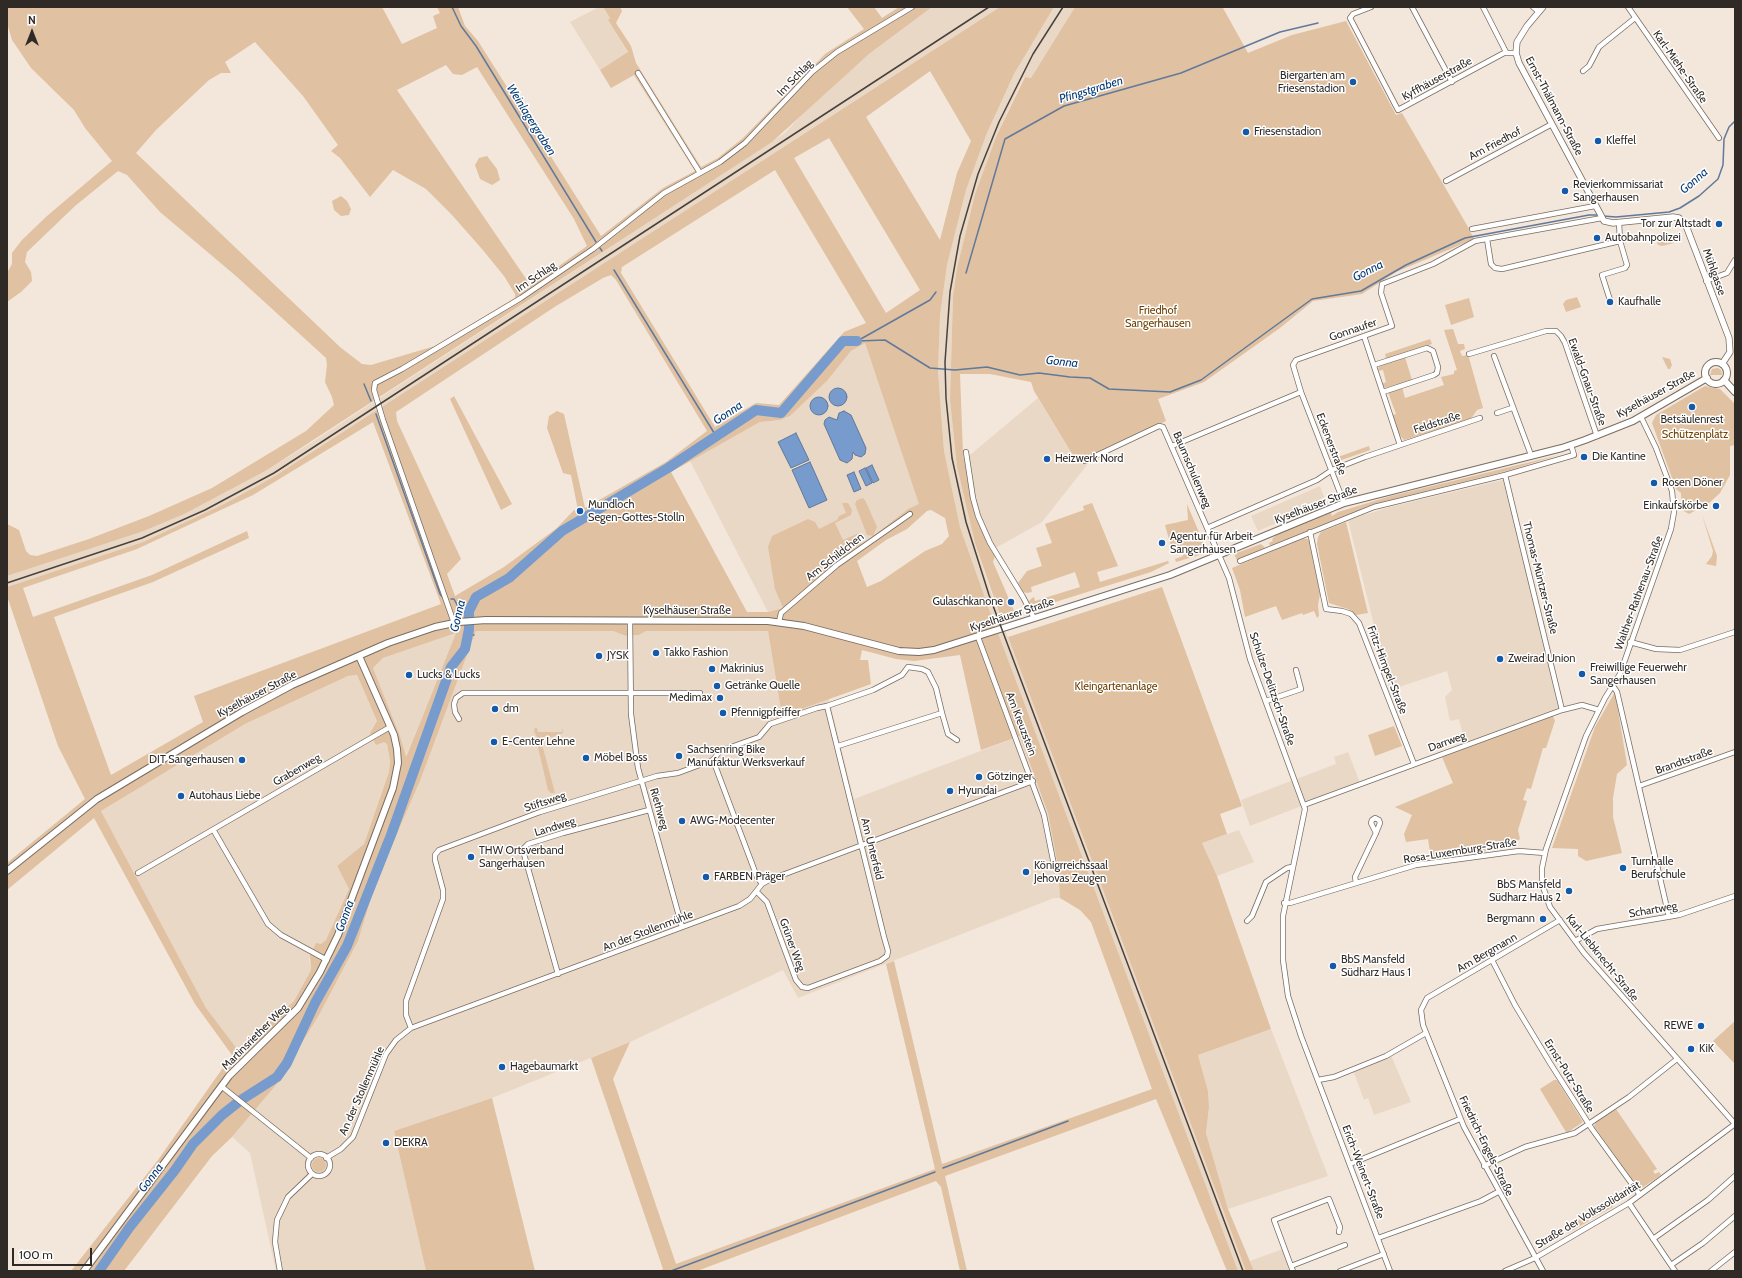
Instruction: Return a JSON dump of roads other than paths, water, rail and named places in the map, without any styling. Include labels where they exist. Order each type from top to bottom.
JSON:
[{"type":"main road","points":[[1714,363],[1722,364],[1726,371],[1724,380],[1714,384],[1707,378],[1706,372],[1709,365],[1714,363]]},
{"type":"main road","name":"Kyselhäuser Straße","points":[[7,871],[79,812],[116,787],[260,702],[292,685],[402,638],[457,622],[479,620],[779,622],[824,631],[899,651],[919,652],[934,650],[1170,575],[1219,556],[1344,502],[1571,445],[1597,436],[1641,416],[1707,378]]},
{"type":"main road","points":[[1724,380],[1735,392]]},
{"type":"main road","name":"Martinsriether Weg","points":[[84,1271],[221,1086],[240,1064],[292,1016],[305,998],[327,960],[338,935],[396,779],[397,749],[390,727],[359,656]]},
{"type":"street","name":"Im Schlag","points":[[457,622],[381,412],[374,391],[375,385],[379,380],[403,369],[521,298],[593,249],[664,192],[720,162],[744,143],[812,72],[838,52],[912,7]]},
{"type":"street","name":"Kyffhäuserstraße","points":[[1371,7],[1350,16],[1398,110],[1506,52]]},
{"type":"street","points":[[1412,7],[1452,82]]},
{"type":"street","points":[[1483,7],[1506,52],[1516,53]]},
{"type":"street","points":[[1533,7],[1541,9]]},
{"type":"street","name":"Karl-Miehe-Straße","points":[[1628,7],[1719,138]]},
{"type":"street","name":"Ernst-Thälmann-Straße","points":[[1541,9],[1520,36],[1516,45],[1516,53],[1519,63],[1599,213]]},
{"type":"street","points":[[1583,71],[1589,66],[1599,47],[1635,18]]},
{"type":"street","points":[[638,73],[700,173]]},
{"type":"street","name":"Am Friedhof","points":[[1446,181],[1552,124]]},
{"type":"street","points":[[1472,229],[1599,213]]},
{"type":"street","points":[[1599,213],[1487,239],[1491,264],[1495,268],[1502,269],[1620,241]]},
{"type":"street","name":"Mühlgasse","points":[[1599,213],[1607,223],[1673,217],[1681,220],[1687,229],[1732,352],[1722,364]]},
{"type":"street","points":[[1610,300],[1602,275],[1627,266],[1620,241],[1619,222]]},
{"type":"street","name":"Gonnaufer","points":[[1301,392],[1293,365],[1296,360],[1392,326],[1381,293],[1382,284],[1433,264],[1473,242],[1487,239]]},
{"type":"street","points":[[1706,281],[1726,274],[1735,260]]},
{"type":"street","name":"Ewald-Gnau-Straße","points":[[1469,354],[1546,330],[1556,331],[1562,336],[1565,343],[1597,436]]},
{"type":"street","points":[[1364,336],[1400,445]]},
{"type":"street","points":[[1374,365],[1427,348],[1433,351],[1438,367],[1437,372],[1434,375],[1383,392]]},
{"type":"street","points":[[1494,356],[1512,408],[1522,428],[1531,455]]},
{"type":"street","points":[[1172,446],[1301,392]]},
{"type":"street","name":"Eckenerstraße","points":[[1301,392],[1344,502]]},
{"type":"street","points":[[1497,413],[1512,408]]},
{"type":"street","name":"Walther-Rathenau-Straße","points":[[1613,686],[1620,674],[1666,543],[1674,512],[1672,491],[1656,448],[1641,416]]},
{"type":"street","name":"Feldstraße","points":[[1332,470],[1480,418]]},
{"type":"street","name":"Baumschulenweg","points":[[1084,461],[1159,426],[1163,427],[1166,430],[1219,556]]},
{"type":"street","name":"Kyselhäuser Straße","points":[[1240,561],[1310,532],[1374,508],[1505,475],[1574,455],[1571,445]]},
{"type":"street","points":[[966,452],[973,498],[978,516],[990,542],[1034,618]]},
{"type":"street","name":"Kyselhäuser Straße","points":[[1207,528],[1317,480],[1332,470]]},
{"type":"street","name":"Thomas-Müntzer-Straße","points":[[1505,475],[1562,710]]},
{"type":"street","name":"Am Schildchen","points":[[779,622],[781,613],[837,565],[910,514]]},
{"type":"street","name":"Fritz-Himpel-Straße","points":[[1310,532],[1326,609],[1347,613],[1359,623],[1414,764]]},
{"type":"street","name":"Schulze-Delitzsch-Straße","points":[[1219,556],[1231,584],[1250,659],[1304,805]]},
{"type":"street","name":"Riethweg","points":[[630,622],[630,692],[632,723],[642,781],[649,810],[682,927]]},
{"type":"street","points":[[1630,642],[1656,649],[1674,650],[1693,647],[1735,632]]},
{"type":"street","name":"Am Kreuzstein","points":[[978,636],[1033,781],[1044,815],[1054,865]]},
{"type":"street","points":[[828,706],[885,685],[902,675],[908,667],[922,669],[928,672],[936,688],[948,734],[957,740]]},
{"type":"street","points":[[1266,701],[1301,689],[1296,670]]},
{"type":"street","points":[[1613,686],[1617,692],[1668,917]]},
{"type":"street","name":"Karl-Liebknecht-Straße","points":[[1613,686],[1586,736],[1545,853],[1542,873],[1543,888],[1549,904],[1574,941],[1735,1124]]},
{"type":"street","points":[[459,719],[454,712],[454,704],[456,698],[463,693],[700,693]]},
{"type":"street","name":"Am Unterfeld","points":[[828,706],[888,951],[887,956]]},
{"type":"street","name":"Stiftsweg","points":[[411,1028],[406,1015],[406,1000],[443,899],[443,890],[435,860],[437,852],[443,848],[530,816],[642,781],[678,773],[713,760],[718,752],[759,737],[770,724],[828,706]]},
{"type":"street","name":"Darrweg","points":[[1304,805],[1562,710],[1582,706],[1599,710]]},
{"type":"street","points":[[838,746],[942,713]]},
{"type":"street","name":"Grabenweg","points":[[138,873],[214,831],[390,727]]},
{"type":"street","name":"Brandtstraße","points":[[1639,786],[1735,752]]},
{"type":"street","points":[[713,760],[757,877],[762,884],[769,880],[1033,781]]},
{"type":"street","name":"Erich-Weinert-Straße","points":[[1304,805],[1305,809],[1284,903],[1282,943],[1286,984],[1296,1022],[1390,1271]]},
{"type":"street","name":"Landweg","points":[[558,974],[524,854],[524,848],[528,844],[649,810]]},
{"type":"street","points":[[214,831],[268,924],[281,935],[327,960]]},
{"type":"street","points":[[1356,882],[1355,877],[1376,833]]},
{"type":"street","name":"Rosa-Luxemburg-Straße","points":[[1284,903],[1290,903],[1356,882],[1424,864],[1519,851],[1545,853]]},
{"type":"street","points":[[1247,921],[1252,916],[1266,882],[1287,867],[1292,867]]},
{"type":"street","name":"An der Stollenmühle","points":[[326,1158],[341,1149],[353,1137],[386,1054],[396,1040],[411,1028],[739,906],[750,899],[762,884]]},
{"type":"street","name":"Grüner Weg","points":[[757,892],[767,902],[796,980],[802,988],[808,988],[880,961],[887,956]]},
{"type":"street","name":"Schartweg","points":[[1574,941],[1597,930],[1679,915],[1735,896]]},
{"type":"street","name":"Am Bergmann","points":[[1424,1001],[1560,920]]},
{"type":"street","name":"Ernst-Putz-Straße","points":[[1492,960],[1515,1005],[1588,1124],[1640,1195]]},
{"type":"street","name":"Friedrich-Engels-Straße","points":[[1424,1001],[1421,1015],[1426,1033],[1460,1119],[1498,1192],[1543,1271]]},
{"type":"street","points":[[1318,1080],[1334,1077],[1386,1056],[1426,1033]]},
{"type":"street","points":[[1484,1166],[1525,1147],[1573,1134],[1629,1096],[1677,1059]]},
{"type":"street","points":[[221,1086],[311,1158]]},
{"type":"street","points":[[1350,1164],[1460,1119]]},
{"type":"street","name":"Straße der Volkssolidarität","points":[[1505,1271],[1535,1258],[1629,1203],[1735,1124]]},
{"type":"street","points":[[311,1158],[320,1155],[326,1158],[329,1165],[327,1172],[322,1176],[312,1174]]},
{"type":"street","points":[[311,1158],[308,1166],[312,1174]]},
{"type":"street","points":[[280,1271],[274,1242],[278,1218],[288,1197],[312,1174]]},
{"type":"street","points":[[1653,1239],[1708,1200],[1735,1176]]},
{"type":"street","points":[[1378,1238],[1481,1201],[1498,1192]]},
{"type":"street","points":[[1339,1232],[1340,1227],[1328,1199],[1274,1220],[1292,1268],[1346,1245]]},
{"type":"street","points":[[1629,1203],[1675,1271]]},
{"type":"street","points":[[1671,1265],[1703,1243],[1735,1216]]},
{"type":"street","points":[[1711,1271],[1735,1252]]},
{"type":"street","points":[[1340,1271],[1384,1254]]},
{"type":"water","points":[[838,388],[844,391],[847,397],[844,403],[838,406],[832,403],[829,397],[832,391]]},
{"type":"water","points":[[819,397],[825,400],[828,406],[825,412],[819,415],[813,412],[810,406],[813,400]]},
{"type":"water","points":[[844,411],[851,415],[866,448],[865,454],[861,457],[855,455],[853,452],[852,459],[847,463],[840,460],[824,424],[825,420],[829,417],[837,420],[839,413]]},
{"type":"water","points":[[796,433],[809,460],[791,468],[778,442]]},
{"type":"water","points":[[810,462],[827,500],[809,508],[792,470]]},
{"type":"water","points":[[872,465],[879,480],[873,483],[866,468]]},
{"type":"water","points":[[865,468],[872,483],[866,486],[859,471]]},
{"type":"water","points":[[854,472],[861,489],[854,492],[847,475]]},
{"type":"waterway","name":"Weinlagergraben","points":[[452,7],[461,26],[476,46],[596,242]]},
{"type":"waterway","name":"Pfingstgraben","points":[[966,273],[1005,139],[1064,106],[1181,73],[1280,32],[1318,23]]},
{"type":"waterway","name":"Gonna","points":[[1603,216],[1616,217],[1669,212],[1680,208],[1699,196],[1718,179],[1723,165],[1724,139],[1729,127],[1735,121]]},
{"type":"waterway","name":"Gonna","points":[[857,341],[885,340],[930,368],[955,370],[987,367],[1020,375],[1039,373],[1090,378],[1109,389],[1170,392],[1201,380],[1312,299],[1361,291],[1406,265],[1465,238],[1589,215],[1599,215]]},
{"type":"waterway","name":"Weinlagergraben","points":[[614,270],[716,436]]},
{"type":"waterway","name":"Pfingstgraben","points":[[859,340],[930,300],[936,292]]},
{"type":"waterway","name":"Gonna","points":[[99,1271],[129,1228],[175,1170],[193,1144],[222,1115],[241,1100],[277,1077],[287,1063],[315,1003],[347,946],[391,835],[451,667],[465,649],[469,629],[469,611],[476,597],[509,578],[562,531],[668,468],[756,410],[781,413],[843,341],[857,341]]},
{"type":"waterway","points":[[364,384],[371,401]]},
{"type":"waterway","points":[[376,414],[440,594],[444,599]]},
{"type":"waterway","name":"Gonna","points":[[581,511],[583,519]]},
{"type":"waterway","points":[[451,599],[454,599],[461,612],[469,616]]},
{"type":"waterway","name":"Gonna","points":[[468,635],[474,635]]},
{"type":"waterway","points":[[943,1168],[1068,1121]]},
{"type":"waterway","points":[[671,1271],[935,1172]]},
{"type":"railway","points":[[7,583],[142,538],[205,510],[274,473],[989,7]]},
{"type":"railway","points":[[1063,7],[1033,54],[999,122],[978,174],[960,236],[950,292],[945,362],[946,398],[952,458],[966,522],[989,595],[1243,1271]]},
{"type":"place","name":"Biergarten am Friesenstadion","points":[[1353,82]]},
{"type":"place","name":"Friesenstadion","points":[[1246,132]]},
{"type":"place","name":"Kleffel","points":[[1598,141]]},
{"type":"place","name":"Revierkommissariat Sangerhausen","points":[[1565,191]]},
{"type":"place","name":"Tor zur Altstadt","points":[[1719,224]]},
{"type":"place","name":"Autobahnpolizei","points":[[1597,238]]},
{"type":"place","name":"Kaufhalle","points":[[1610,302]]},
{"type":"place","name":"Betsäulenrest","points":[[1692,407]]},
{"type":"place","name":"Die Kantine","points":[[1584,457]]},
{"type":"place","name":"Heizwerk Nord","points":[[1047,459]]},
{"type":"place","name":"Rosen Döner","points":[[1654,483]]},
{"type":"place","name":"Einkaufskörbe","points":[[1716,506]]},
{"type":"place","name":"Mundloch Segen-Gottes-Stolln","points":[[580,511]]},
{"type":"place","name":"Agentur für Arbeit Sangerhausen","points":[[1162,543]]},
{"type":"place","name":"Gulaschkanone","points":[[1011,602]]},
{"type":"place","name":"Takko Fashion","points":[[656,653]]},
{"type":"place","name":"JYSK","points":[[599,656]]},
{"type":"place","name":"Zweirad Union","points":[[1500,659]]},
{"type":"place","name":"Makrinius","points":[[712,669]]},
{"type":"place","name":"Freiwillige Feuerwehr Sangerhausen","points":[[1582,674]]},
{"type":"place","name":"Lucks & Lucks","points":[[409,675]]},
{"type":"place","name":"Getränke Quelle","points":[[717,686]]},
{"type":"place","name":"Medimax","points":[[720,698]]},
{"type":"place","name":"dm","points":[[495,709]]},
{"type":"place","name":"Pfennigpfeiffer","points":[[723,713]]},
{"type":"place","name":"E-Center Lehne","points":[[494,742]]},
{"type":"place","name":"Sachsenring Bike Manufaktur Werksverkauf","points":[[679,756]]},
{"type":"place","name":"Möbel Boss","points":[[586,758]]},
{"type":"place","name":"DIT Sangerhausen","points":[[242,760]]},
{"type":"place","name":"Götzinger","points":[[979,777]]},
{"type":"place","name":"Hyundai","points":[[950,791]]},
{"type":"place","name":"Autohaus Liebe","points":[[181,796]]},
{"type":"place","name":"AWG-Modecenter","points":[[682,821]]},
{"type":"place","name":"THW Ortsverband Sangerhausen","points":[[471,857]]},
{"type":"place","name":"Turnhalle Berufschule","points":[[1623,868]]},
{"type":"place","name":"Königrreichssaal Jehovas Zeugen","points":[[1026,872]]},
{"type":"place","name":"FARBEN Präger","points":[[706,877]]},
{"type":"place","name":"BbS Mansfeld Südharz Haus 2","points":[[1569,891]]},
{"type":"place","name":"Bergmann","points":[[1543,919]]},
{"type":"place","name":"BbS Mansfeld Südharz Haus 1","points":[[1333,966]]},
{"type":"place","name":"REWE","points":[[1701,1026]]},
{"type":"place","name":"KiK","points":[[1691,1049]]},
{"type":"place","name":"Hagebaumarkt","points":[[502,1067]]},
{"type":"place","name":"DEKRA","points":[[386,1143]]},
{"type":"park label","name":"Friedhof Sangerhausen","points":[[1158,317]]},
{"type":"park label","name":"Schützenplatz","points":[[1695,435]]},
{"type":"park label","name":"Kleingartenanlage","points":[[1116,687]]}]
